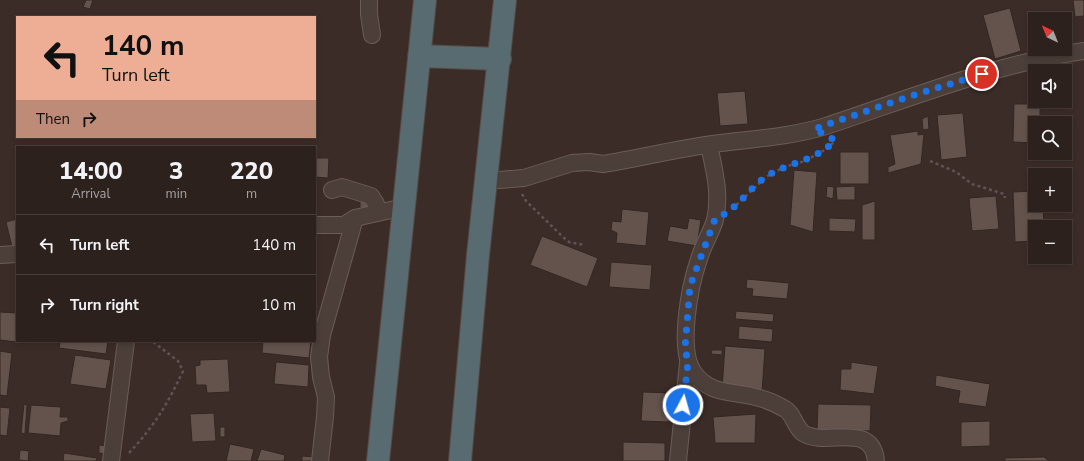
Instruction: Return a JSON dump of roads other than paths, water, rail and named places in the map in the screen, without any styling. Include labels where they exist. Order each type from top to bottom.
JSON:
[{"type":"highway","points":[[378,461],[425,0]]},
{"type":"highway","points":[[460,461],[486,181],[505,0]]},
{"type":"highway","points":[[419,56],[500,59]]},
{"type":"street","points":[[368,0],[368,14],[372,35]]},
{"type":"street","points":[[486,181],[524,178],[572,163],[589,162],[603,164],[709,145],[814,129],[908,97],[995,70],[1050,56],[1084,51]]},
{"type":"street","points":[[678,461],[688,363],[685,348],[690,286],[715,219],[717,187],[709,145]]},
{"type":"street","points":[[332,190],[342,187],[371,196],[376,204],[378,213]]},
{"type":"street","points":[[316,225],[344,224],[355,218],[404,207]]},
{"type":"street","points":[[320,461],[326,397],[320,377],[319,357],[322,336],[355,218]]},
{"type":"street","points":[[0,255],[16,254]]},
{"type":"street","points":[[111,461],[126,342]]},
{"type":"street","points":[[688,363],[694,373],[711,389],[753,396],[787,409],[802,432],[815,437],[856,436],[865,441],[875,454],[876,461]]}]
